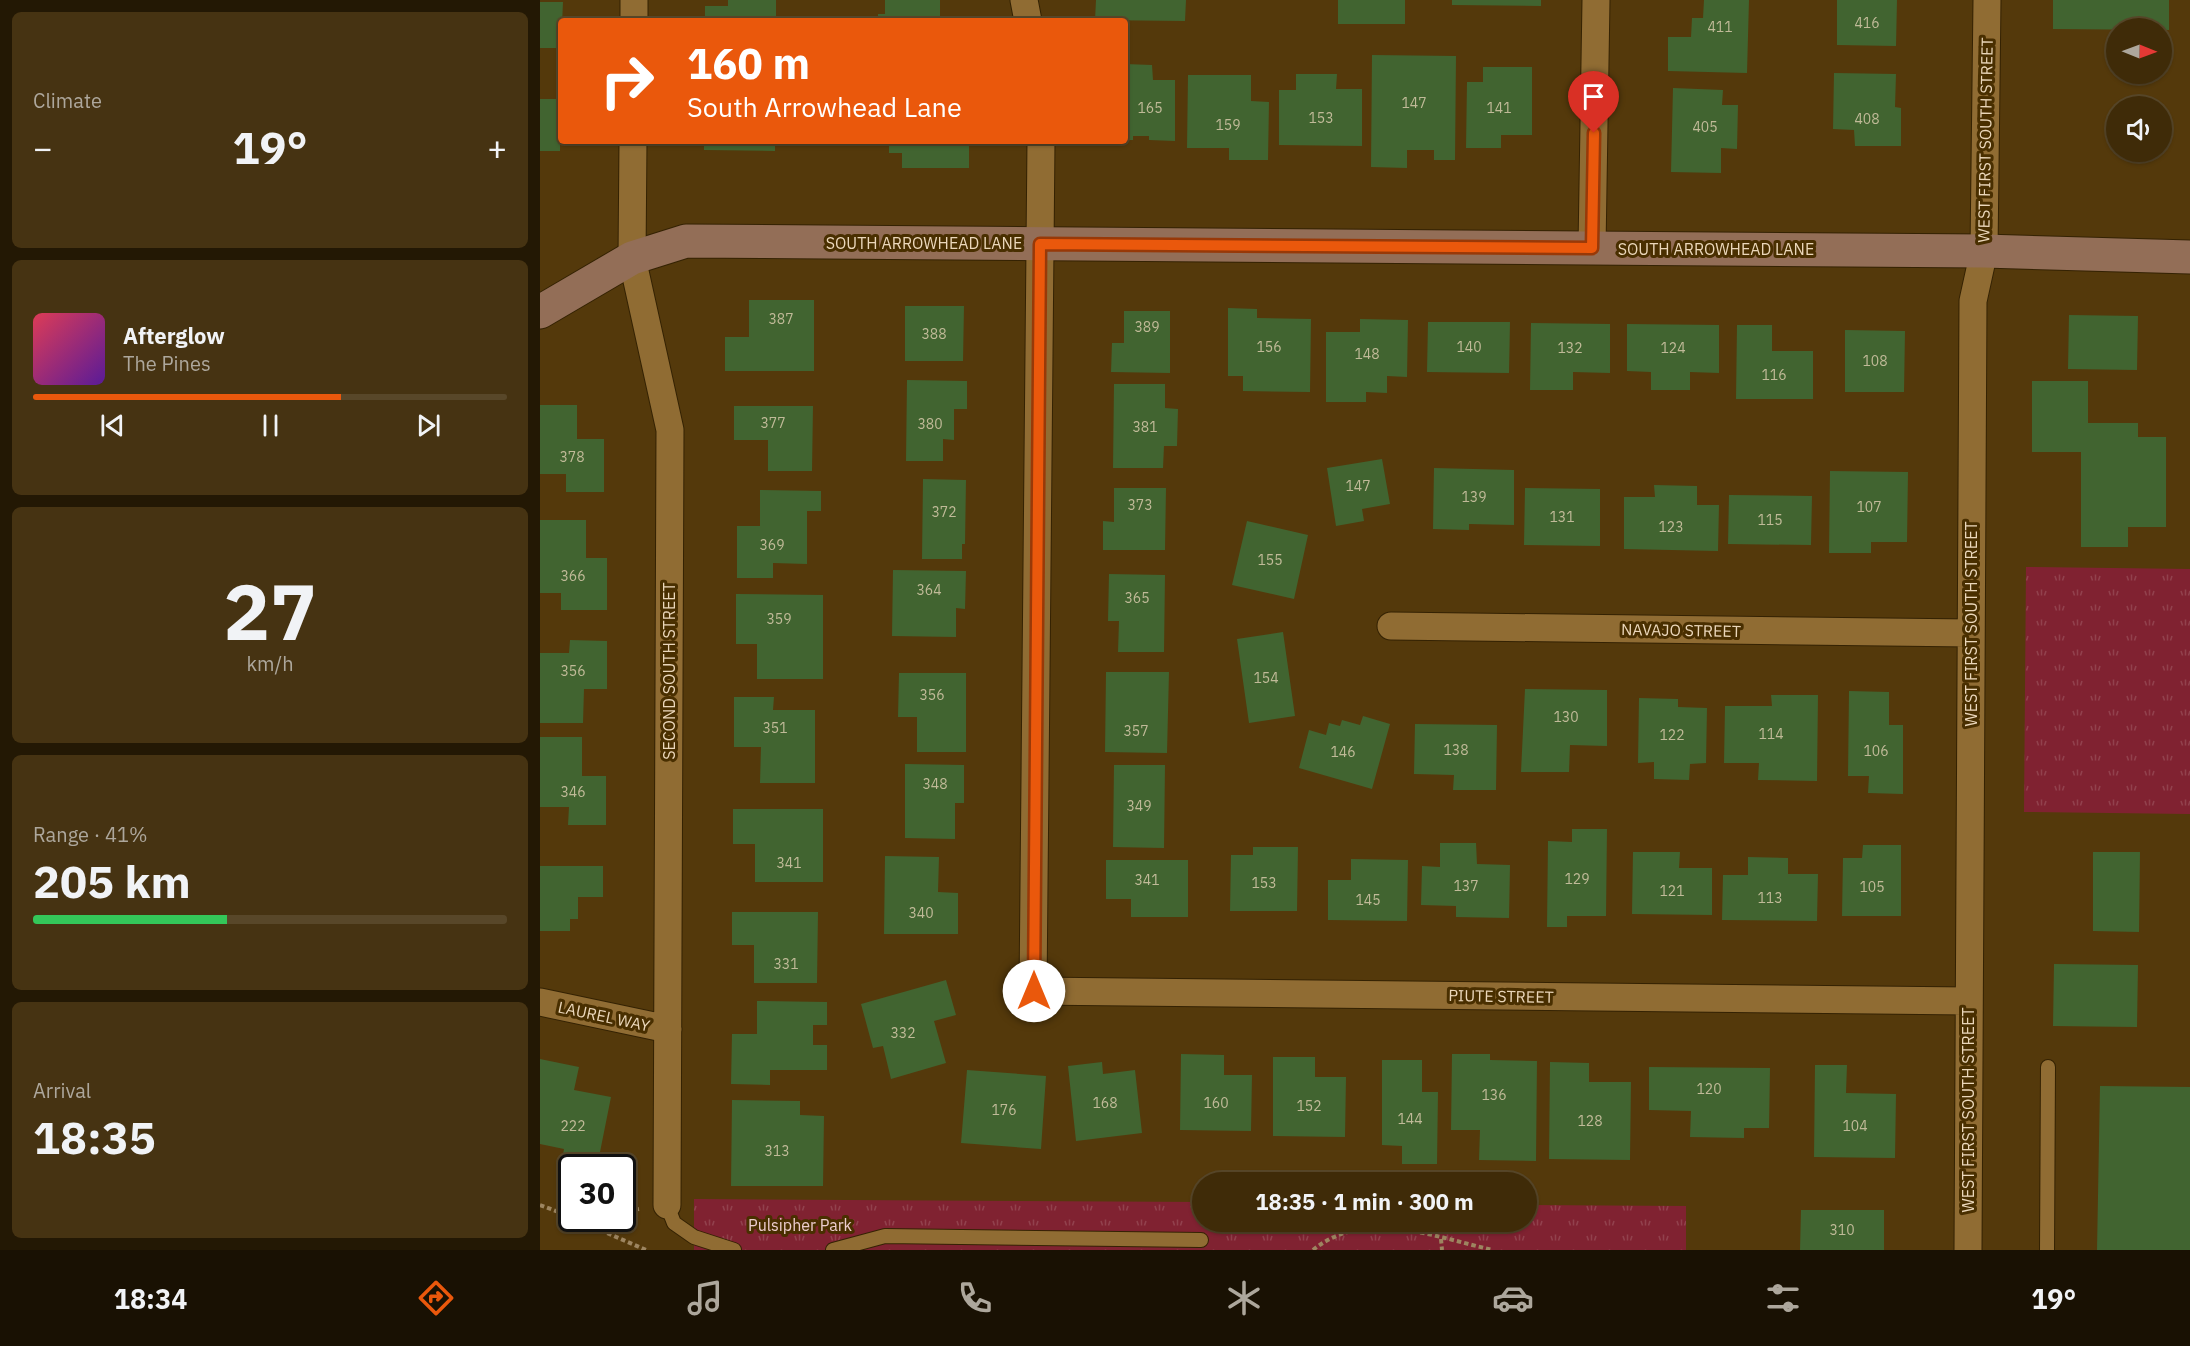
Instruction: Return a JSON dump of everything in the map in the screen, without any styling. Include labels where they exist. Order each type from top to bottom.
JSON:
[{"type":"street","points":[[634,0],[634,18]]},
{"type":"street","points":[[1024,0],[1027,18]]},
{"type":"street","points":[[1592,248],[1596,0]]},
{"type":"street","name":"WEST FIRST SOUTH STREET","points":[[1968,1250],[1973,301],[1984,251],[1987,0]]},
{"type":"street","name":"SECOND SOUTH STREET","points":[[633,144],[632,258],[670,430],[667,1205]]},
{"type":"street","points":[[1040,244],[1041,144]]},
{"type":"street","name":"SOUTH ARROWHEAD LANE","points":[[540,312],[632,258],[686,241],[1984,251],[2190,257]]},
{"type":"street","name":"PIUTE STREET","points":[[1040,244],[1034,991],[1969,1001]]},
{"type":"street","name":"NAVAJO STREET","points":[[1391,626],[1971,633]]},
{"type":"street","name":"LAUREL WAY","points":[[540,1002],[668,1029]]},
{"type":"lane","points":[[2047,1250],[2048,1067]]},
{"type":"lane","points":[[667,1205],[674,1223],[694,1238],[734,1250]]},
{"type":"lane","points":[[833,1250],[885,1236],[1201,1240]]},
{"type":"path","points":[[540,1205],[558,1212]]},
{"type":"path","points":[[1313,1250],[1333,1235],[1361,1227],[1399,1229],[1493,1250]]},
{"type":"path","points":[[605,1232],[646,1250]]},
{"type":"path","points":[[1441,1239],[1442,1250]]},
{"type":"green space","points":[[2026,567],[2190,569],[2190,814],[2024,812]]},
{"type":"green space","name":"Pulsipher Park","points":[[694,1199],[1192,1202],[1192,1232],[1537,1232],[1537,1205],[1686,1206],[1686,1250],[694,1250]]},
{"type":"building","points":[[728,0],[776,0],[776,18],[705,18],[705,6],[728,6]]},
{"type":"building","points":[[885,0],[940,0],[940,18],[878,18],[878,14],[885,14]]},
{"type":"building","points":[[1096,0],[1186,0],[1185,21],[1095,18]]},
{"type":"building","points":[[1338,0],[1405,0],[1405,24],[1338,24]]},
{"type":"building","points":[[1452,0],[1541,0],[1541,6],[1452,5]]},
{"type":"building","points":[[1704,0],[1749,0],[1747,73],[1668,71],[1668,37],[1691,37],[1692,18],[1703,18]]},
{"type":"building","points":[[1837,0],[1897,0],[1896,46],[1837,45]]},
{"type":"building","points":[[2053,0],[2169,0],[2169,18],[2106,18],[2106,29],[2053,29]]},
{"type":"building","points":[[540,2],[563,2],[562,18],[558,18],[558,48],[540,48]]},
{"type":"building","points":[[1372,55],[1456,56],[1455,160],[1434,160],[1434,150],[1407,150],[1407,168],[1371,167]]},
{"type":"building","points":[[1128,64],[1152,65],[1153,80],[1175,80],[1175,141],[1149,140],[1149,136],[1133,136],[1133,140],[1128,140]]},
{"type":"building","points":[[1483,67],[1532,67],[1532,135],[1501,135],[1501,148],[1466,148],[1467,82],[1483,82]]},
{"type":"building","points":[[1834,73],[1896,74],[1895,107],[1901,108],[1901,146],[1855,146],[1854,130],[1833,129]]},
{"type":"building","points":[[1296,74],[1337,74],[1336,89],[1362,89],[1362,146],[1279,145],[1279,90],[1296,90]]},
{"type":"building","points":[[1188,75],[1251,75],[1251,101],[1269,102],[1268,160],[1229,160],[1229,148],[1187,148]]},
{"type":"building","points":[[1673,88],[1723,90],[1722,105],[1738,105],[1737,149],[1721,148],[1721,173],[1671,172]]},
{"type":"building","points":[[540,99],[558,99],[560,151],[540,151]]},
{"type":"building","points":[[704,144],[775,144],[775,151],[704,150]]},
{"type":"building","points":[[889,144],[969,144],[969,168],[902,168],[902,153],[889,153]]},
{"type":"building","points":[[749,300],[814,300],[814,371],[725,371],[725,337],[749,337]]},
{"type":"building","points":[[905,306],[964,306],[963,361],[905,361]]},
{"type":"building","points":[[1228,308],[1257,309],[1257,318],[1311,319],[1310,392],[1243,391],[1243,376],[1228,376]]},
{"type":"building","points":[[1124,311],[1170,311],[1170,373],[1111,372],[1112,343],[1124,343]]},
{"type":"building","points":[[2069,315],[2138,316],[2137,370],[2068,369]]},
{"type":"building","points":[[1360,319],[1408,320],[1407,377],[1387,376],[1387,393],[1366,392],[1366,402],[1326,402],[1326,332],[1360,332]]},
{"type":"building","points":[[1428,322],[1510,322],[1509,373],[1427,372]]},
{"type":"building","points":[[1531,323],[1610,324],[1610,373],[1573,372],[1573,390],[1530,390]]},
{"type":"building","points":[[1627,324],[1719,325],[1719,373],[1690,372],[1690,390],[1651,390],[1651,372],[1627,371]]},
{"type":"building","points":[[1737,325],[1772,325],[1772,351],[1813,351],[1813,399],[1736,399]]},
{"type":"building","points":[[1845,330],[1905,331],[1904,392],[1845,392]]},
{"type":"building","points":[[907,380],[967,381],[967,409],[954,409],[954,440],[943,439],[943,461],[906,461]]},
{"type":"building","points":[[2032,381],[2088,381],[2088,423],[2138,423],[2138,437],[2166,437],[2166,527],[2128,527],[2128,547],[2081,547],[2081,452],[2032,452]]},
{"type":"building","points":[[1114,384],[1165,384],[1165,408],[1178,409],[1177,446],[1164,446],[1163,468],[1113,468]]},
{"type":"building","points":[[540,405],[577,405],[577,439],[604,439],[604,492],[566,492],[566,474],[540,474]]},
{"type":"building","points":[[734,406],[813,406],[812,471],[768,471],[768,440],[734,440]]},
{"type":"building","points":[[1382,459],[1390,504],[1362,509],[1364,521],[1336,526],[1327,468]]},
{"type":"building","points":[[1434,468],[1514,470],[1514,525],[1469,524],[1469,530],[1433,529]]},
{"type":"building","points":[[1830,471],[1908,472],[1907,542],[1871,542],[1871,553],[1829,553]]},
{"type":"building","points":[[923,479],[966,480],[965,544],[962,544],[962,559],[922,559]]},
{"type":"building","points":[[1654,485],[1697,486],[1697,505],[1719,505],[1718,551],[1624,549],[1624,497],[1655,497]]},
{"type":"building","points":[[1114,488],[1166,488],[1165,550],[1103,550],[1103,521],[1114,522]]},
{"type":"building","points":[[1525,488],[1600,489],[1600,546],[1524,545]]},
{"type":"building","points":[[760,490],[821,491],[821,511],[807,511],[807,564],[773,563],[773,578],[737,578],[737,526],[760,526]]},
{"type":"building","points":[[1729,495],[1812,496],[1811,545],[1728,544]]},
{"type":"building","points":[[540,520],[586,520],[586,558],[607,558],[607,610],[561,610],[561,593],[540,593]]},
{"type":"building","points":[[1247,521],[1308,535],[1294,599],[1232,585]]},
{"type":"building","points":[[893,570],[966,571],[965,609],[956,608],[956,637],[892,636]]},
{"type":"building","points":[[1109,574],[1165,575],[1164,652],[1118,652],[1119,621],[1108,621]]},
{"type":"building","points":[[736,594],[823,595],[823,679],[757,679],[757,644],[736,644]]},
{"type":"building","points":[[1283,632],[1295,716],[1249,723],[1237,639]]},
{"type":"building","points":[[570,640],[607,641],[607,689],[584,689],[583,723],[540,723],[540,653],[569,653]]},
{"type":"building","points":[[1106,672],[1169,672],[1167,753],[1105,752]]},
{"type":"building","points":[[899,673],[966,673],[966,752],[917,752],[917,717],[898,717]]},
{"type":"building","points":[[1525,689],[1607,690],[1607,746],[1570,745],[1569,772],[1521,772]]},
{"type":"building","points":[[1849,691],[1889,692],[1889,725],[1903,725],[1903,794],[1868,793],[1869,776],[1848,776]]},
{"type":"building","points":[[1771,695],[1818,695],[1817,781],[1758,780],[1759,763],[1724,763],[1725,706],[1772,706]]},
{"type":"building","points":[[734,697],[774,697],[773,710],[815,710],[815,783],[760,783],[761,747],[734,747]]},
{"type":"building","points":[[1639,698],[1678,699],[1678,707],[1707,708],[1706,763],[1690,764],[1689,780],[1654,779],[1654,762],[1638,763]]},
{"type":"building","points":[[1363,716],[1390,724],[1372,789],[1299,768],[1309,730],[1326,735],[1329,723],[1340,726],[1342,720],[1360,725]]},
{"type":"building","points":[[1415,724],[1497,725],[1496,790],[1453,790],[1454,775],[1414,774]]},
{"type":"building","points":[[540,737],[582,737],[582,776],[606,776],[606,825],[568,825],[569,807],[540,807]]},
{"type":"building","points":[[905,764],[964,765],[964,803],[955,803],[955,839],[905,838]]},
{"type":"building","points":[[1114,765],[1165,765],[1164,848],[1113,847]]},
{"type":"building","points":[[733,809],[823,809],[823,882],[755,882],[755,844],[733,844]]},
{"type":"building","points":[[1572,829],[1607,829],[1606,916],[1567,916],[1567,927],[1547,927],[1548,841],[1572,842]]},
{"type":"building","points":[[1440,843],[1476,843],[1477,864],[1510,865],[1509,918],[1456,917],[1456,906],[1421,905],[1422,866],[1440,867]]},
{"type":"building","points":[[1863,845],[1901,845],[1901,916],[1842,916],[1843,858],[1862,858]]},
{"type":"building","points":[[1253,847],[1298,847],[1297,911],[1230,911],[1231,855],[1253,855]]},
{"type":"building","points":[[1633,852],[1680,852],[1679,868],[1712,868],[1712,915],[1632,914]]},
{"type":"building","points":[[2093,852],[2140,852],[2139,932],[2093,931]]},
{"type":"building","points":[[885,856],[939,857],[938,892],[958,893],[958,934],[884,934]]},
{"type":"building","points":[[1748,857],[1788,858],[1788,874],[1818,874],[1817,921],[1722,920],[1723,875],[1748,875]]},
{"type":"building","points":[[1351,859],[1408,860],[1407,921],[1328,920],[1328,880],[1351,880]]},
{"type":"building","points":[[1106,860],[1188,860],[1188,917],[1131,917],[1131,899],[1106,899]]},
{"type":"building","points":[[540,866],[603,866],[603,897],[578,897],[578,919],[570,919],[570,931],[540,931]]},
{"type":"building","points":[[732,912],[818,912],[817,983],[754,983],[754,945],[732,945]]},
{"type":"building","points":[[2054,964],[2138,965],[2137,1027],[2053,1026]]},
{"type":"building","points":[[946,980],[956,1015],[934,1021],[946,1063],[891,1079],[883,1046],[873,1048],[861,1004]]},
{"type":"building","points":[[757,1001],[827,1002],[827,1025],[813,1025],[813,1045],[827,1045],[827,1070],[770,1070],[770,1085],[731,1084],[732,1034],[757,1034]]},
{"type":"building","points":[[1181,1054],[1224,1055],[1224,1075],[1252,1075],[1251,1131],[1180,1130]]},
{"type":"building","points":[[1452,1054],[1490,1054],[1490,1060],[1537,1061],[1536,1161],[1479,1160],[1480,1130],[1451,1130]]},
{"type":"building","points":[[1273,1057],[1315,1057],[1315,1077],[1346,1077],[1345,1137],[1273,1136]]},
{"type":"building","points":[[540,1059],[579,1067],[574,1090],[611,1097],[600,1154],[563,1154],[564,1149],[540,1144]]},
{"type":"building","points":[[1382,1060],[1422,1060],[1422,1092],[1438,1092],[1437,1164],[1402,1164],[1402,1146],[1382,1145]]},
{"type":"building","points":[[1102,1062],[1103,1074],[1135,1070],[1142,1133],[1076,1141],[1068,1066]]},
{"type":"building","points":[[1550,1062],[1589,1063],[1589,1082],[1631,1082],[1630,1160],[1549,1159]]},
{"type":"building","points":[[1815,1065],[1847,1065],[1846,1093],[1896,1094],[1895,1158],[1814,1157]]},
{"type":"building","points":[[1649,1067],[1770,1068],[1769,1128],[1744,1128],[1744,1138],[1690,1137],[1691,1111],[1649,1110]]},
{"type":"building","points":[[967,1070],[1046,1076],[1041,1149],[961,1143]]},
{"type":"building","points":[[2100,1086],[2190,1087],[2190,1250],[2097,1250]]},
{"type":"building","points":[[732,1100],[800,1101],[800,1115],[824,1116],[823,1186],[731,1186]]},
{"type":"building","points":[[1801,1210],[1884,1210],[1884,1250],[1800,1250]]},
{"type":"route","points":[[1034,991],[1040,244],[1592,248],[1594,133]]}]
